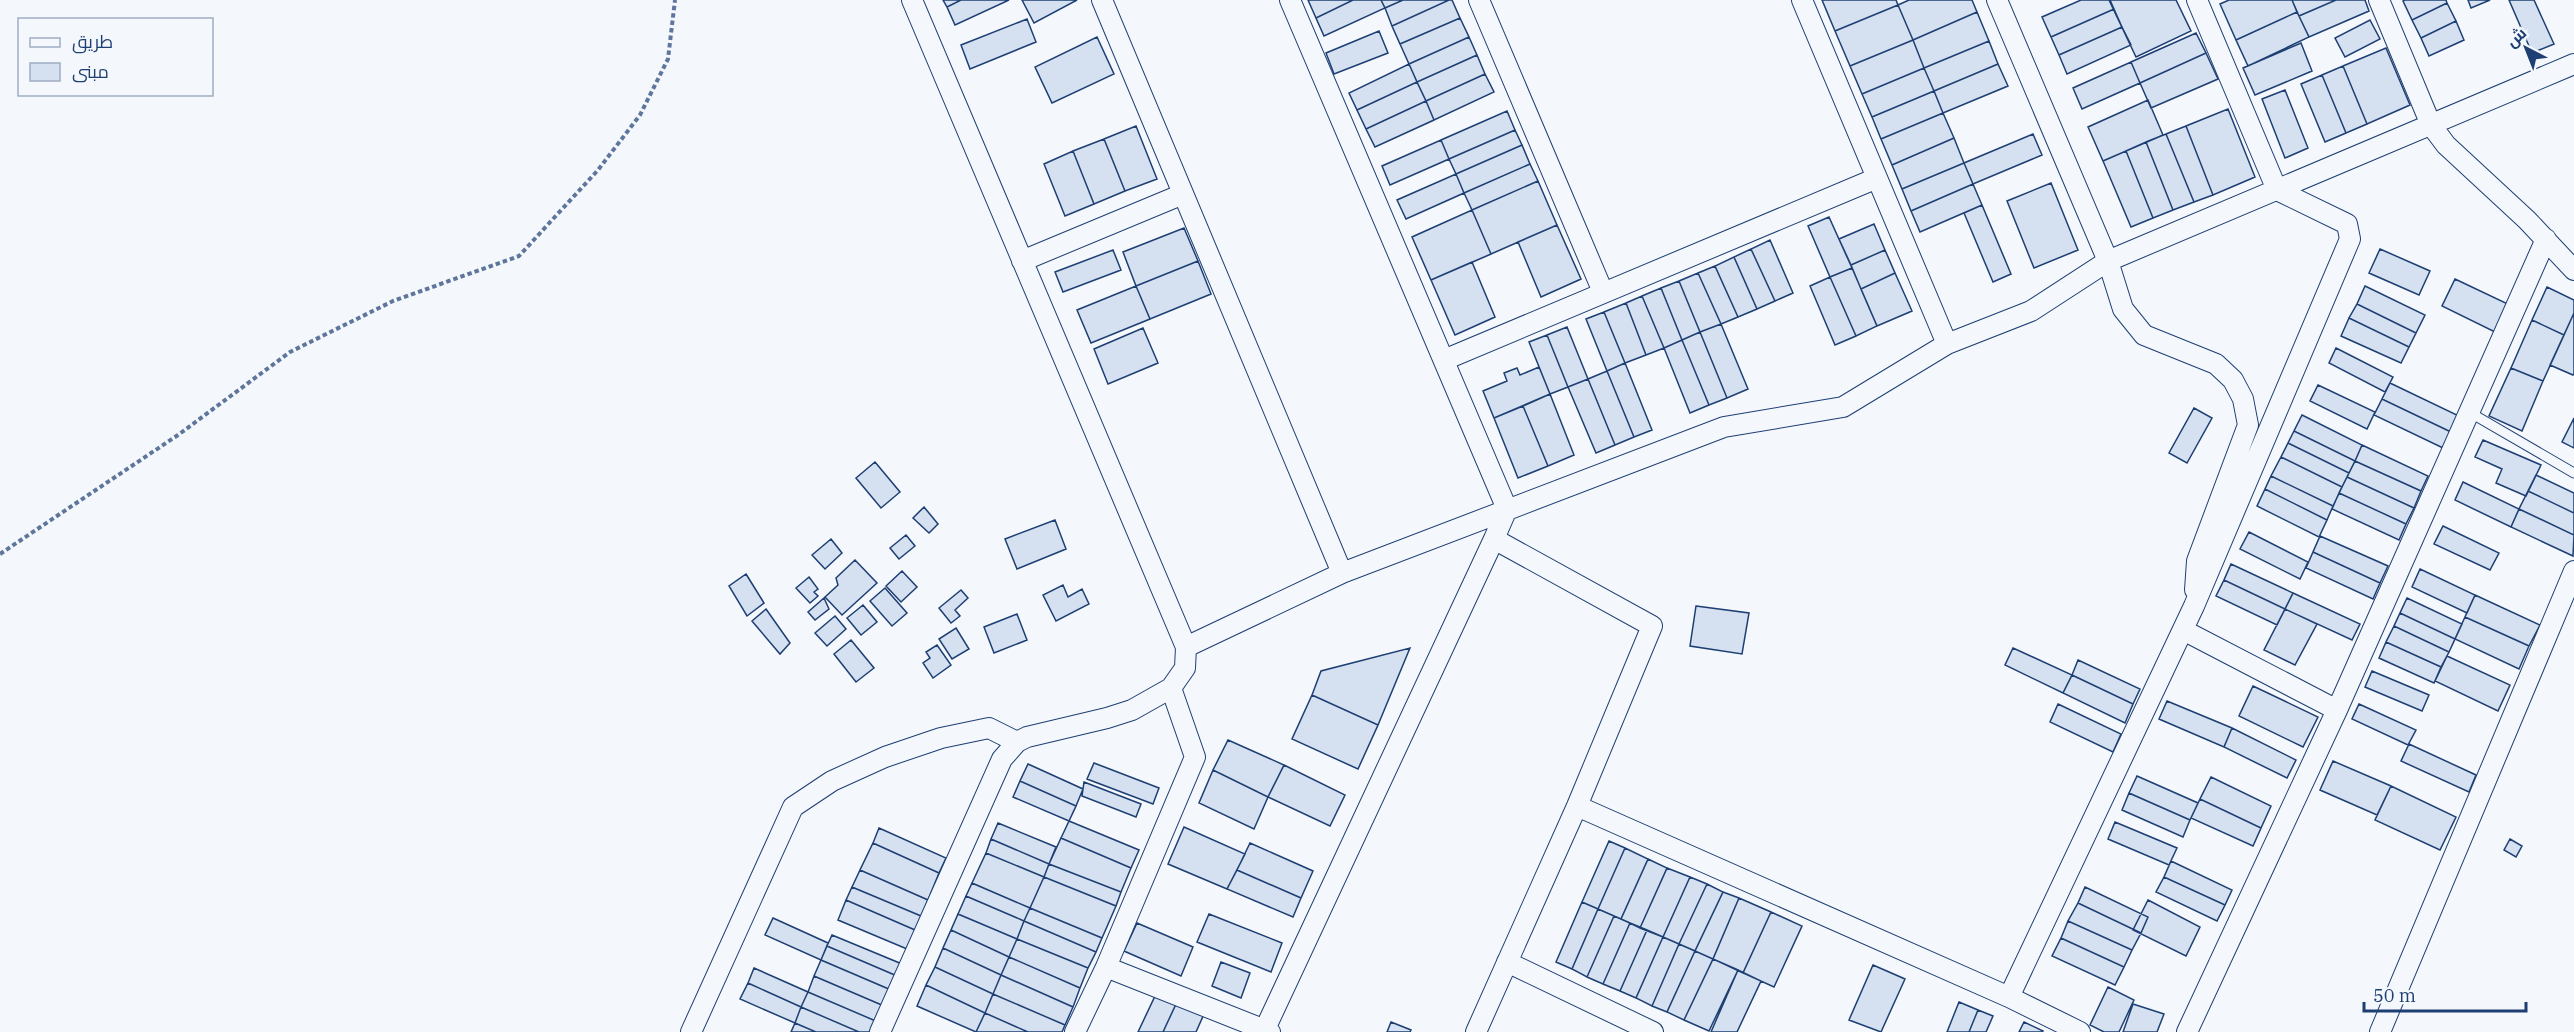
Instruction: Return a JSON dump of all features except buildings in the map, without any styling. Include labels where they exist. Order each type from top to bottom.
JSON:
[{"type":"street","points":[[880,1032],[1002,759],[1017,742],[1027,737],[1116,716],[1132,710],[1171,688],[1185,668],[1186,647],[912,0]]},
{"type":"street","points":[[1102,0],[1342,573]]},
{"type":"street","points":[[1106,967],[1267,1031],[1507,509],[1290,0]]},
{"type":"street","points":[[1479,0],[1603,292]]},
{"type":"street","points":[[1802,0],[1947,344]]},
{"type":"street","points":[[1997,0],[2108,261],[2123,309],[2145,335],[2216,363],[2233,380],[2243,399],[2248,425],[2197,561],[2194,606]]},
{"type":"street","points":[[2009,997],[2194,606],[2350,239],[2347,224],[2277,190],[2198,0]]},
{"type":"street","points":[[2379,0],[2431,125],[2446,145],[2546,239],[2574,270]]},
{"type":"street","points":[[1186,647],[1342,573],[1724,427],[1843,407],[1947,344],[2031,311],[2108,261],[2574,64]]},
{"type":"street","points":[[1444,360],[1877,178]]},
{"type":"street","points":[[1022,261],[1183,194]]},
{"type":"street","points":[[2187,1032],[2337,710],[2546,239]]},
{"type":"street","points":[[1476,1032],[1577,806],[1652,626],[1494,539]]},
{"type":"street","points":[[2380,1032],[2574,571]]},
{"type":"street","points":[[2182,630],[2337,710]]},
{"type":"street","points":[[1075,1032],[1106,967],[1195,757],[1171,688]]},
{"type":"street","points":[[691,1032],[793,807],[832,781],[885,757],[941,738],[989,728],[1017,742]]},
{"type":"street","points":[[1577,806],[2009,997],[2080,1032]]},
{"type":"street","points":[[1507,962],[1653,1032]]},
{"type":"lane","points":[[2469,412],[2574,473]]},
{"type":"path","points":[[0,554],[178,435],[290,352],[393,301],[519,256],[598,170],[640,115],[668,59],[675,0]]}]
